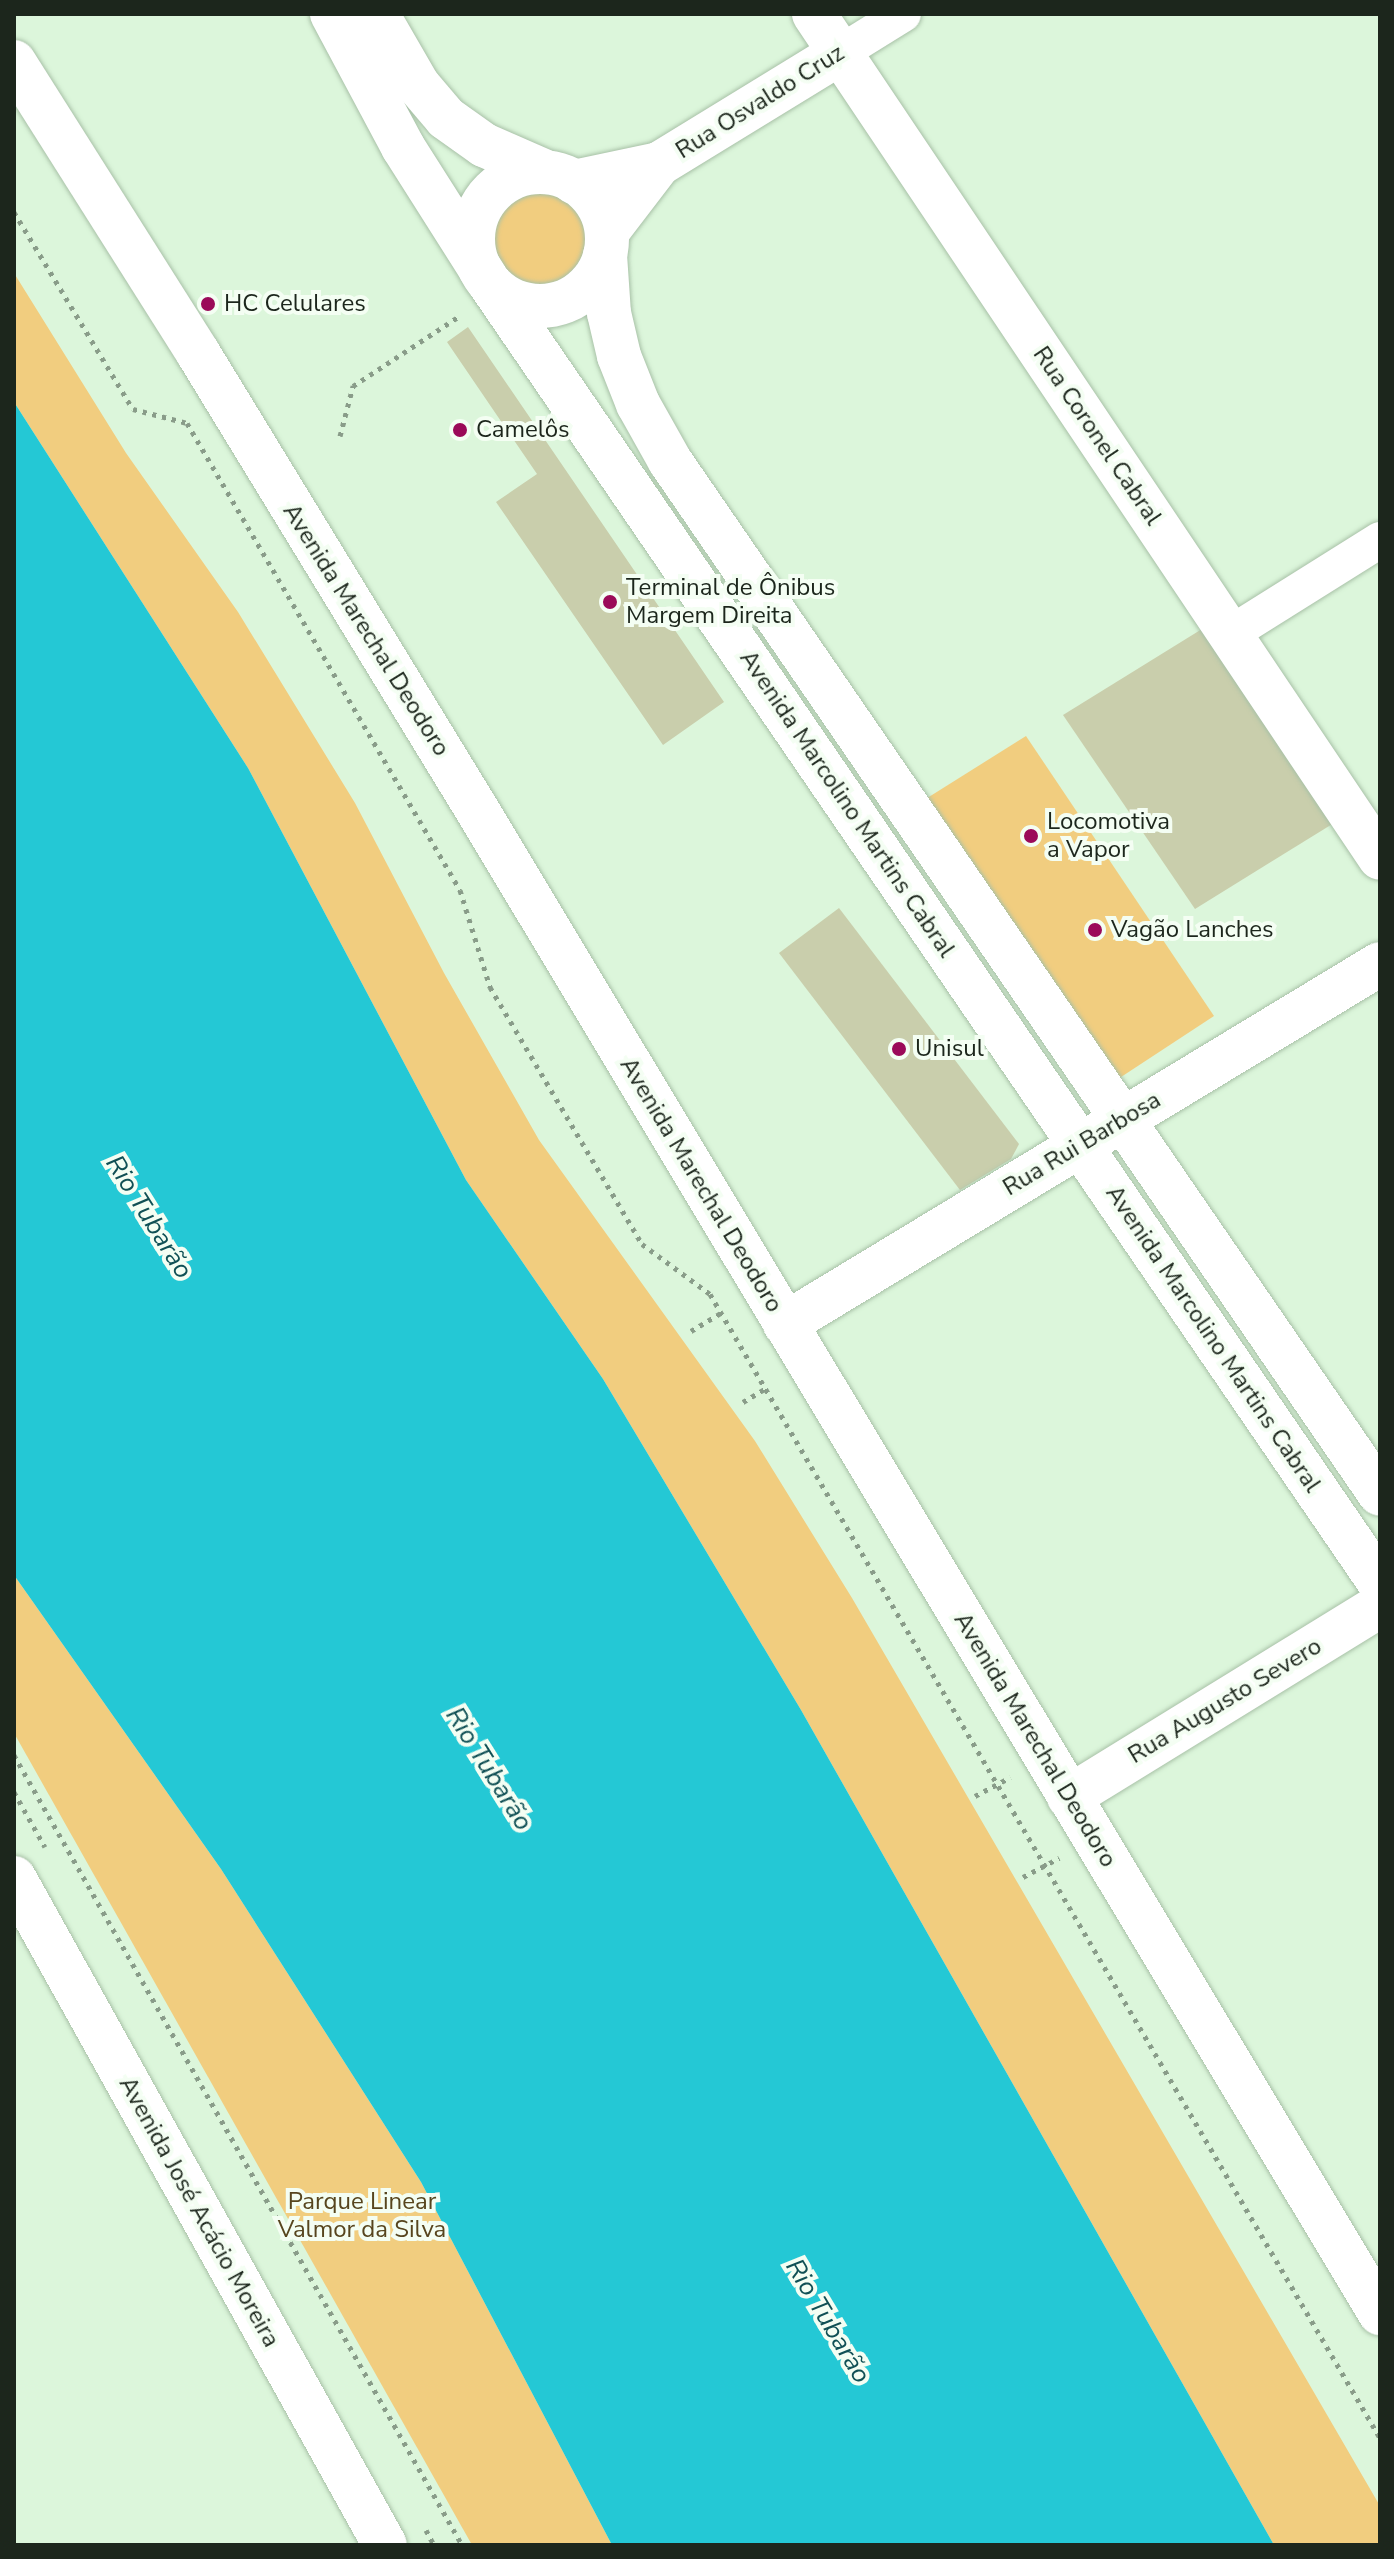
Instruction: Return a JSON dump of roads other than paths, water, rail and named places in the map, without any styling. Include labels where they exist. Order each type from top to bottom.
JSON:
[{"type":"main road","name":"Avenida Marcolino Martins Cabral","points":[[332,14],[403,147],[491,285],[1380,1583]]},
{"type":"main road","points":[[377,14],[418,85],[446,118],[484,145],[560,177],[596,203],[606,244],[597,275],[583,291],[564,302],[542,306],[521,304],[491,285],[477,259],[473,237],[477,216],[488,197],[504,182],[524,174],[560,177]]},
{"type":"main road","name":"Rua Coronel Cabral","points":[[814,14],[1380,858]]},
{"type":"main road","name":"Rua Osvaldo Cruz","points":[[560,177],[659,164],[840,53]]},
{"type":"main road","name":"Avenida Marechal Deodoro","points":[[14,62],[190,340],[476,808],[1380,2313]]},
{"type":"main road","name":"Rua Osvaldo Cruz","points":[[606,244],[659,164]]},
{"type":"main road","name":"Avenida Marcolino Martins Cabral","points":[[606,244],[609,313],[619,356],[638,404],[670,461],[1380,1494]]},
{"type":"main road","name":"Rua Rui Barbosa","points":[[785,1324],[1380,964]]},
{"type":"main road","name":"Rua Augusto Severo","points":[[1069,1797],[1380,1606]]},
{"type":"main road","name":"Avenida José Acácio Moreira","points":[[14,1878],[385,2545]]},
{"type":"street","name":"Rua Osvaldo Cruz","points":[[840,53],[903,14]]},
{"type":"street","points":[[1230,634],[1380,540]]},
{"type":"water","name":"Rio Tubarão","points":[[14,402],[248,768],[466,1180],[603,1379],[801,1710],[1274,2545],[612,2545],[421,2182],[221,1869],[14,1575]]},
{"type":"place","name":"HC Celulares","points":[[208,304]]},
{"type":"place","name":"Camelôs","points":[[460,430]]},
{"type":"place","name":"Terminal de Ônibus Margem Direita","points":[[610,602]]},
{"type":"place","name":"Locomotiva a Vapor","points":[[1031,836]]},
{"type":"place","name":"Vagão Lanches","points":[[1095,930]]},
{"type":"place","name":"Unisul","points":[[899,1049]]},
{"type":"park label","name":"Parque Linear Valmor da Silva","points":[[362,2216]]}]
